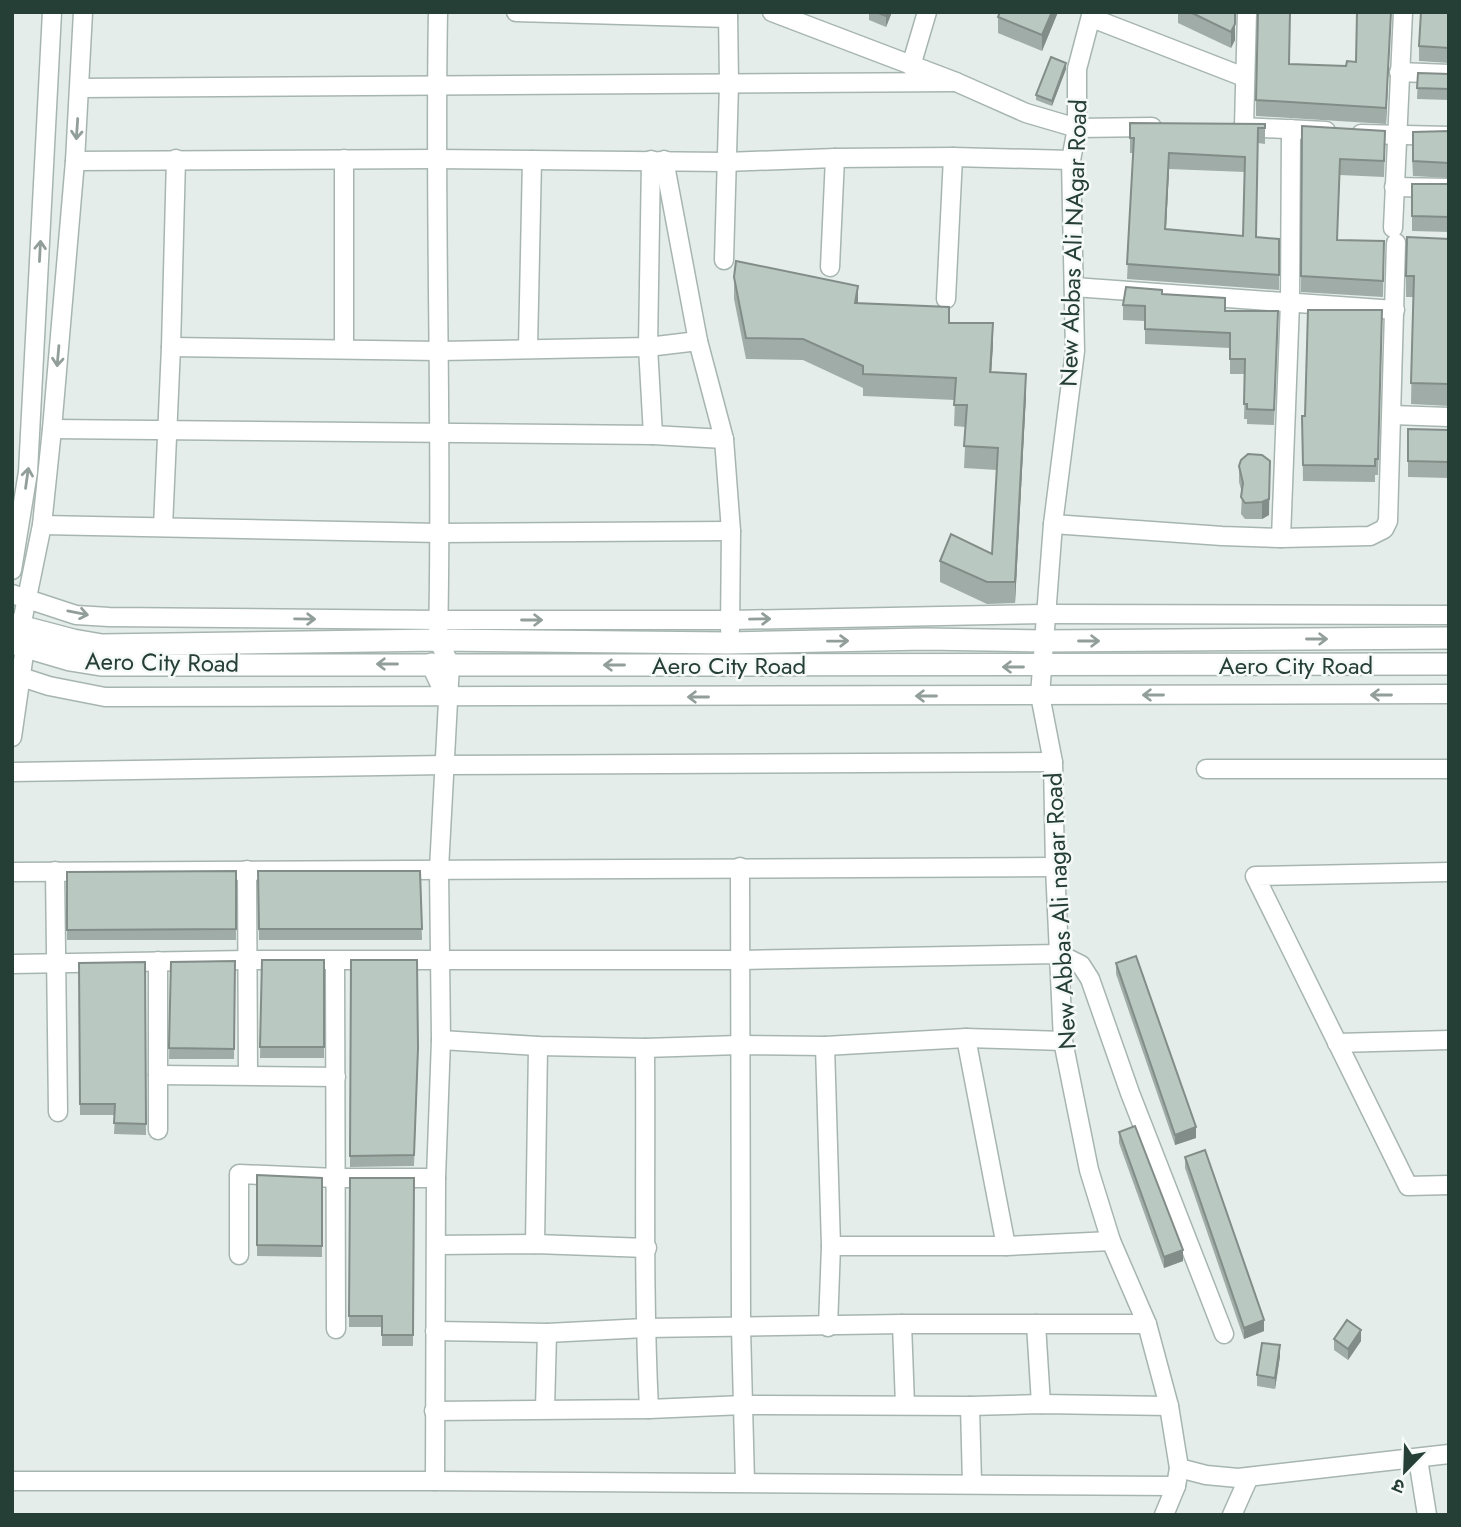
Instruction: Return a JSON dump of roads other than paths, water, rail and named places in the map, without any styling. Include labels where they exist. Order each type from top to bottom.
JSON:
[{"type":"street","points":[[12,570],[28,472],[52,12]]},
{"type":"street","points":[[12,737],[20,596],[43,525],[75,161],[83,12]]},
{"type":"street","points":[[435,1481],[436,1178],[441,1040],[439,869],[448,698],[438,630],[439,351],[435,159],[438,12]]},
{"type":"street","points":[[516,12],[728,15],[729,85],[724,260]]},
{"type":"street","points":[[772,12],[956,82],[1026,113],[1077,128],[1174,127]]},
{"type":"street","points":[[911,66],[927,12]]},
{"type":"street","points":[[1247,12],[1244,77],[1237,127],[1396,136],[1449,136]]},
{"type":"street","points":[[1053,524],[1282,538],[1370,536],[1384,529],[1388,522],[1392,415],[1394,187],[1403,12]]},
{"type":"street","points":[[1092,15],[1244,77]]},
{"type":"street","name":"New Abbas Ali NAgar Road","points":[[1042,667],[1053,524],[1075,351],[1071,160],[1077,128],[1077,69],[1092,15]]},
{"type":"street","points":[[1399,72],[1449,74]]},
{"type":"street","points":[[80,88],[956,82]]},
{"type":"street","points":[[1282,538],[1290,303],[1291,129]]},
{"type":"street","points":[[75,161],[435,159],[726,162],[953,157],[1071,160]]},
{"type":"street","points":[[946,299],[953,157]]},
{"type":"street","points":[[830,267],[835,158]]},
{"type":"street","points":[[163,527],[176,159]]},
{"type":"street","points":[[344,159],[344,348]]},
{"type":"street","points":[[528,348],[532,160]]},
{"type":"street","points":[[658,160],[698,341],[724,439],[731,531],[729,643]]},
{"type":"street","points":[[653,435],[648,347],[658,160]]},
{"type":"street","points":[[1394,187],[1449,188]]},
{"type":"street","points":[[1074,288],[1395,310]]},
{"type":"street","points":[[171,347],[439,351],[648,347],[698,341]]},
{"type":"street","points":[[1392,415],[1449,417]]},
{"type":"street","points":[[52,429],[653,435],[724,439]]},
{"type":"street","points":[[43,525],[440,533],[731,531]]},
{"type":"street","points":[[20,596],[76,615],[438,630],[731,620],[1046,614],[1449,615]]},
{"type":"street","name":"Aero City Road","points":[[18,635],[102,645],[438,630],[729,643],[925,639],[1044,641],[1449,638]]},
{"type":"street","name":"Aero City Road","points":[[18,635],[70,660],[101,665],[1042,667],[1449,664]]},
{"type":"street","name":"New Abbas Ali nagar Road","points":[[1042,667],[1040,695],[1053,762],[1063,1041],[1089,1170],[1111,1241],[1147,1324],[1169,1406],[1180,1468],[1164,1515]]},
{"type":"street","points":[[17,675],[68,691],[105,697],[1449,694]]},
{"type":"street","points":[[12,772],[445,765],[1053,762]]},
{"type":"street","points":[[1206,769],[1449,769]]},
{"type":"street","points":[[740,867],[741,1328],[745,1482]]},
{"type":"street","points":[[12,872],[1055,867]]},
{"type":"street","points":[[247,870],[248,1075]]},
{"type":"street","points":[[55,872],[58,1112]]},
{"type":"street","points":[[1449,872],[1255,876],[1408,1186],[1449,1185]]},
{"type":"street","points":[[12,964],[247,960],[741,960],[1059,954],[1082,965],[1090,979],[1130,1093],[1224,1334]]},
{"type":"street","points":[[158,1130],[159,961]]},
{"type":"street","points":[[335,961],[336,1329]]},
{"type":"street","points":[[441,1040],[538,1046],[645,1048],[825,1046],[966,1038],[1063,1041]]},
{"type":"street","points":[[966,1038],[1006,1246]]},
{"type":"street","points":[[1338,1043],[1449,1040]]},
{"type":"street","points":[[536,1244],[538,1046]]},
{"type":"street","points":[[825,1046],[831,1246],[828,1327]]},
{"type":"street","points":[[645,1048],[645,1328],[649,1409]]},
{"type":"street","points":[[158,1075],[336,1077]]},
{"type":"street","points":[[239,1255],[239,1174],[436,1178]]},
{"type":"street","points":[[831,1246],[1006,1246],[1111,1241]]},
{"type":"street","points":[[437,1245],[536,1244],[647,1248]]},
{"type":"street","points":[[435,1331],[547,1333],[645,1328],[902,1324],[1147,1324]]},
{"type":"street","points":[[902,1324],[905,1405]]},
{"type":"street","points":[[1036,1324],[1041,1404]]},
{"type":"street","points":[[545,1409],[547,1333]]},
{"type":"street","points":[[434,1411],[649,1409],[744,1405],[1169,1406]]},
{"type":"street","points":[[970,1406],[972,1484]]},
{"type":"street","points":[[1180,1468],[1206,1475],[1243,1478],[1449,1454]]},
{"type":"street","points":[[1418,1459],[1427,1515]]},
{"type":"street","points":[[1232,1515],[1243,1478]]},
{"type":"street","points":[[12,1481],[745,1482],[1176,1486]]}]
